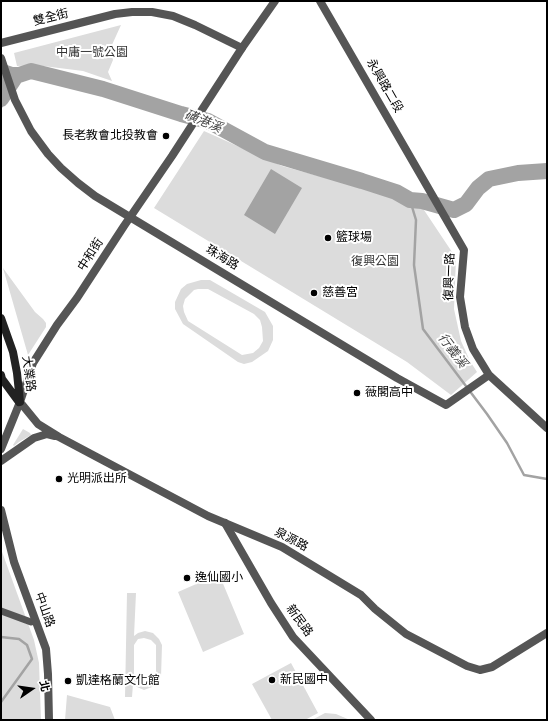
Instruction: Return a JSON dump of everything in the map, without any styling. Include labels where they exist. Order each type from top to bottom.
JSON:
[{"type":"main road","name":"大業路","points":[[1,318],[13,352],[20,402]]},
{"type":"main road","name":"大業路","points":[[1,375],[2,379],[20,402]]},
{"type":"street","points":[[242,48],[275,1]]},
{"type":"street","name":"永興路二段","points":[[320,1],[426,183]]},
{"type":"street","name":"雙全街","points":[[1,43],[115,14],[152,12],[173,16],[196,25],[242,48]]},
{"type":"street","name":"中和街","points":[[1,449],[20,402],[33,363],[203,109],[242,48]]},
{"type":"street","name":"珠海路","points":[[1,59],[15,100],[31,131],[48,154],[61,168],[95,196],[391,374],[446,405],[489,375]]},
{"type":"street","name":"復興一路","points":[[426,183],[464,250],[460,297],[465,327],[473,349],[489,375]]},
{"type":"street","points":[[489,375],[547,428]]},
{"type":"street","name":"泉源路","points":[[20,402],[38,424],[60,437],[208,516],[282,547],[361,595],[375,609],[406,634],[467,666],[480,670],[492,667],[547,633]]},
{"type":"street","points":[[1,461],[34,438],[46,434],[60,437]]},
{"type":"street","name":"中山路","points":[[1,510],[14,562],[46,649],[49,720]]},
{"type":"street","name":"新民路","points":[[225,523],[271,603],[293,637],[371,720]]},
{"type":"street","points":[[1,610],[31,622]]},
{"type":"green space","name":"中庸一號公園","points":[[121,25],[111,47],[113,60],[108,72],[112,81],[83,71],[35,65],[17,66],[14,53]]},
{"type":"green space","name":"復興公園","points":[[204,131],[282,166],[370,190],[418,201],[456,258],[454,309],[461,341],[477,372],[451,395],[407,362],[154,208]]},
{"type":"green space","points":[[3,268],[35,312],[46,323],[46,327],[28,355]]},
{"type":"green space","points":[[201,280],[210,280],[265,312],[273,326],[273,340],[268,351],[252,362],[244,364],[238,362],[183,324],[175,309],[175,302],[181,289],[187,284]],"holes":[[[208,289],[254,314],[260,320],[263,341],[259,348],[253,353],[242,355],[188,321],[183,306],[185,299],[194,290]]]},
{"type":"green space","points":[[23,429],[31,435],[14,446],[13,445]]},
{"type":"green space","points":[[1,549],[34,640],[39,663],[41,720],[1,720]]},
{"type":"green space","points":[[219,574],[244,634],[203,652],[178,592]]},
{"type":"green space","points":[[127,593],[136,593],[134,636],[145,631],[153,633],[159,639],[162,645],[161,677],[152,687],[144,690],[133,684],[132,697],[125,697]],"holes":[[[144,638],[151,640],[156,645],[156,674],[149,682],[144,683],[140,682],[134,675],[134,645],[138,639]]]},
{"type":"green space","points":[[291,663],[318,713],[305,720],[272,720],[252,684]]},
{"type":"green space","points":[[67,695],[110,707],[115,720],[65,720]]},
{"type":"green space","points":[[325,713],[336,714],[350,720],[312,720]]},
{"type":"shaded area","points":[[1,63],[13,67],[23,67],[26,78],[18,81],[1,110]]},
{"type":"shaded area","points":[[271,169],[302,188],[275,234],[244,215]]},
{"type":"waterway","name":"磺港溪","points":[[1,99],[16,76],[31,71],[103,89],[208,121],[265,152],[396,192],[410,200],[422,201],[454,210],[466,204],[478,188],[489,179],[518,173],[547,171]]},
{"type":"waterway","name":"行義溪","points":[[410,200],[416,220],[414,265],[423,329],[487,414],[507,443],[524,475],[547,479]]},
{"type":"waterway","points":[[1,637],[19,639],[27,645],[32,659],[1,702]]},
{"type":"place","name":"長老教會北投教會","points":[[166,136]]},
{"type":"place","name":"籃球場","points":[[328,238]]},
{"type":"place","name":"慈善宮","points":[[314,293]]},
{"type":"place","name":"薇閣高中","points":[[357,393]]},
{"type":"place","name":"光明派出所","points":[[59,479]]},
{"type":"place","name":"逸仙國小","points":[[187,578]]},
{"type":"place","name":"新民國中","points":[[272,680]]},
{"type":"place","name":"凱達格蘭文化館","points":[[68,681]]}]
